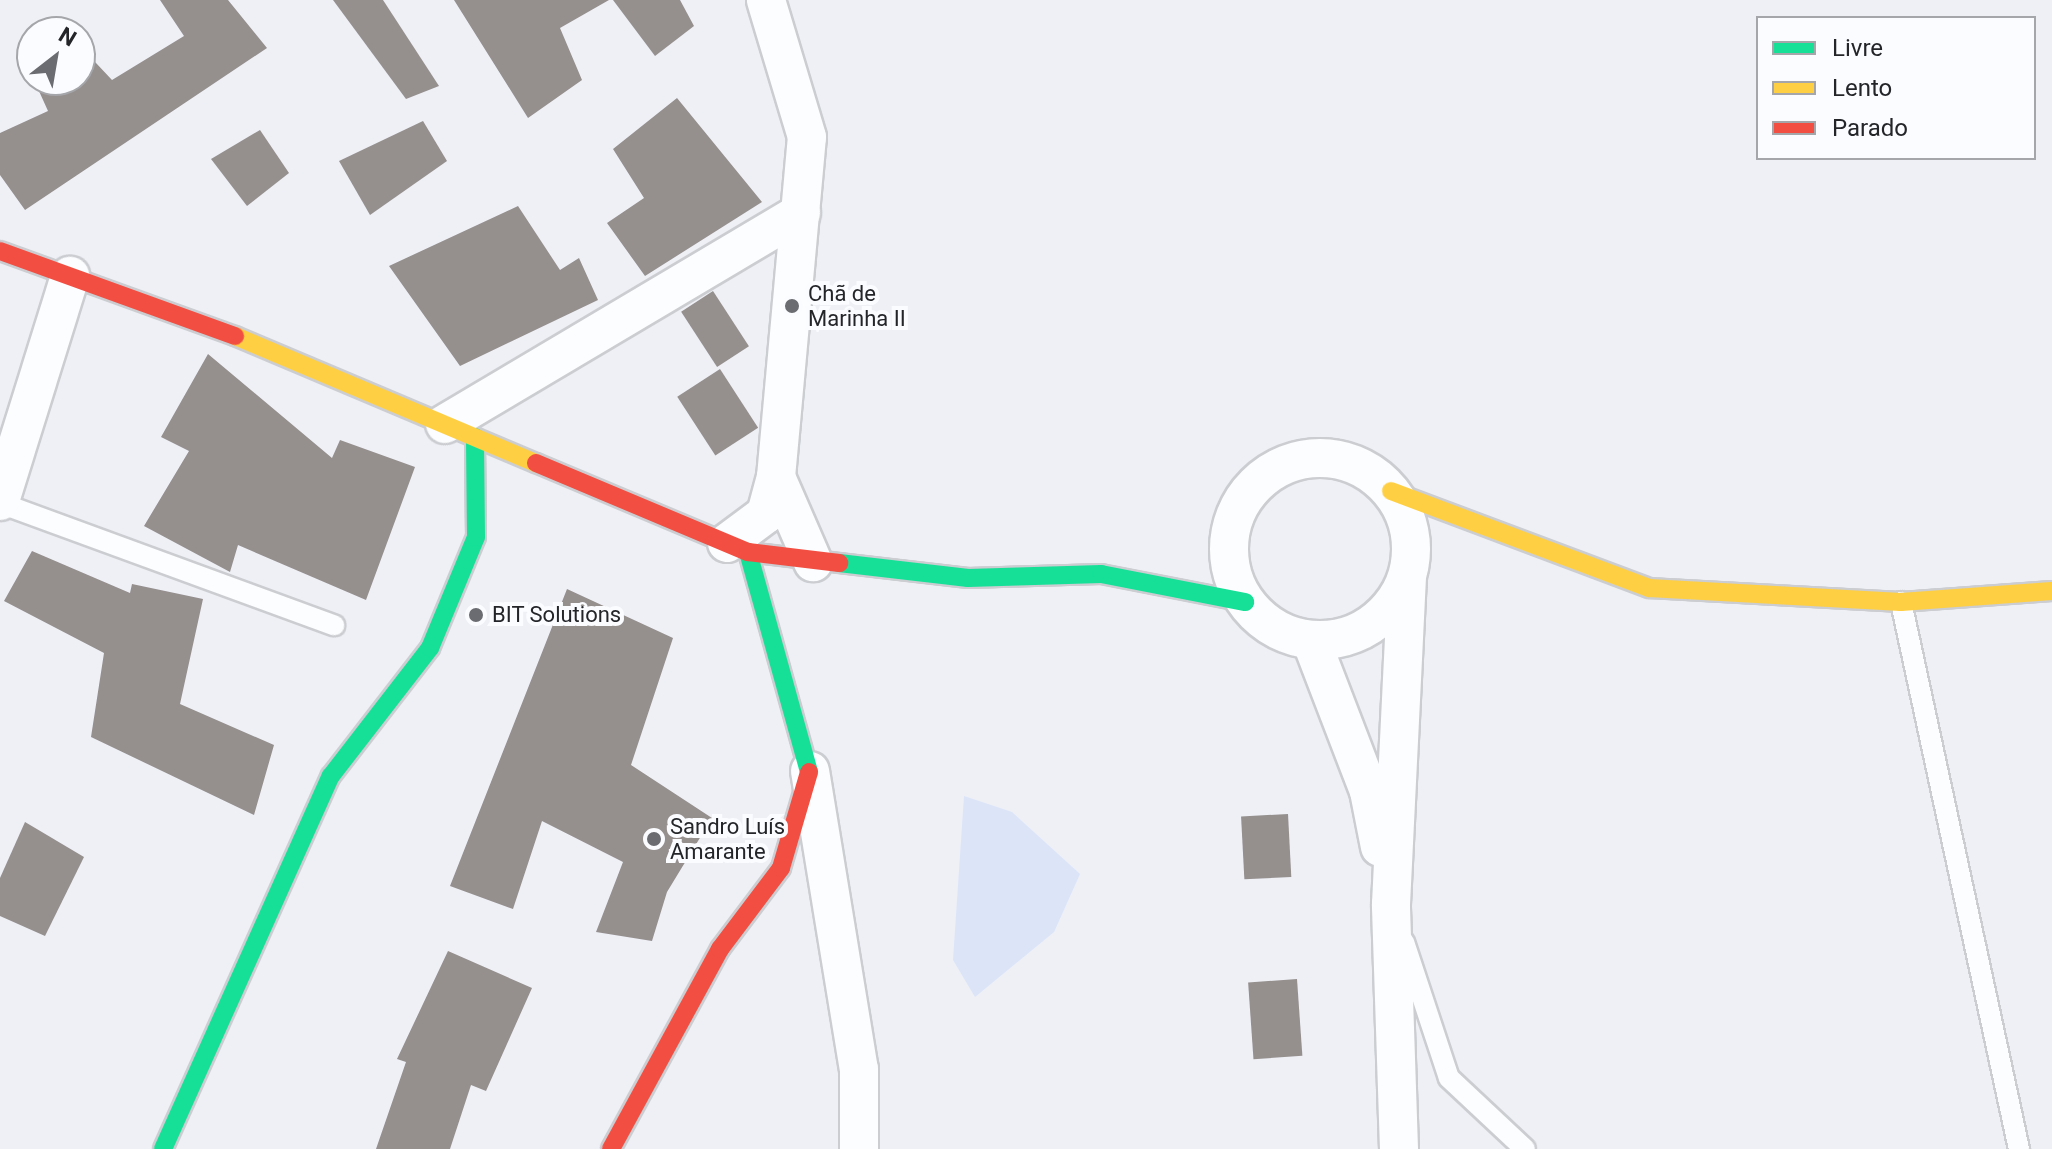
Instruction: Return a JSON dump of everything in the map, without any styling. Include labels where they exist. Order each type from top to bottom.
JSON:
[{"type":"street","points":[[737,548],[766,514],[776,477],[807,137],[766,0]]},
{"type":"street","points":[[460,430],[801,213]]},
{"type":"street","points":[[0,251],[460,430],[737,548],[813,562],[968,578],[1101,574],[1245,602]]},
{"type":"street","points":[[0,502],[70,276]]},
{"type":"street","points":[[163,1149],[331,776],[430,648],[476,537],[460,430]]},
{"type":"street","points":[[1407,578],[1371,626],[1311,640],[1264,621],[1245,602],[1230,570],[1229,535],[1241,503],[1264,476],[1295,460],[1330,458],[1364,469],[1391,491],[1649,588],[1901,602],[2052,591]]},
{"type":"street","points":[[776,477],[813,562]]},
{"type":"street","points":[[1391,491],[1412,548],[1407,578],[1391,904],[1399,1149]]},
{"type":"street","points":[[737,548],[810,768],[859,1069],[859,1149]]},
{"type":"street","points":[[1311,640],[1369,791],[1391,904]]},
{"type":"street","points":[[611,1149],[720,949],[781,868],[810,768]]},
{"type":"lane","points":[[0,502],[334,625]]},
{"type":"lane","points":[[1901,602],[2019,1149]]},
{"type":"lane","points":[[1391,904],[1449,1078],[1525,1149]]},
{"type":"shaded area","points":[[964,796],[1012,812],[1080,874],[1054,932],[975,997],[953,960]]},
{"type":"building","points":[[160,0],[228,0],[267,48],[25,210],[0,175],[0,133],[48,111],[41,96],[96,96],[96,63],[112,80],[184,36]]},
{"type":"building","points":[[333,0],[383,0],[439,86],[406,99]]},
{"type":"building","points":[[454,0],[609,0],[560,28],[582,80],[528,118]]},
{"type":"building","points":[[613,0],[680,0],[694,26],[655,56]]},
{"type":"building","points":[[677,98],[762,202],[645,276],[607,223],[644,198],[613,149]]},
{"type":"building","points":[[423,121],[447,161],[370,215],[339,161]]},
{"type":"building","points":[[260,130],[289,173],[247,206],[211,159]]},
{"type":"building","points":[[518,206],[560,270],[579,258],[598,300],[460,366],[389,266]]},
{"type":"building","points":[[713,291],[749,346],[717,367],[681,312]]},
{"type":"building","points":[[208,354],[332,458],[340,440],[415,467],[366,600],[238,545],[230,572],[144,526],[189,451],[161,437]]},
{"type":"building","points":[[720,369],[758,428],[715,455],[677,397]]},
{"type":"building","points":[[32,551],[130,593],[132,584],[203,599],[180,704],[274,745],[254,815],[91,737],[104,653],[4,601]]},
{"type":"building","points":[[567,589],[673,638],[631,765],[712,818],[667,892],[652,941],[596,932],[623,862],[542,821],[513,909],[450,886]]},
{"type":"building","points":[[1288,814],[1291,877],[1244,879],[1241,816]]},
{"type":"building","points":[[25,822],[84,857],[45,936],[0,916],[0,878]]},
{"type":"building","points":[[448,951],[532,988],[486,1091],[471,1085],[450,1149],[376,1149],[406,1062],[397,1059]]},
{"type":"building","points":[[1297,979],[1302,1056],[1253,1059],[1248,982]]},
{"type":"traffic: fast","points":[[163,1149],[331,776],[430,648],[476,537],[475,437]]},
{"type":"traffic: fast","points":[[748,552],[809,772]]},
{"type":"traffic: fast","points":[[839,563],[968,578],[1101,574],[1245,602]]},
{"type":"traffic: slow","points":[[235,336],[536,463]]},
{"type":"traffic: slow","points":[[1391,491],[1649,588],[1901,602],[2052,591]]},
{"type":"traffic: jam","points":[[0,251],[235,336]]},
{"type":"traffic: jam","points":[[536,463],[748,552],[839,563]]},
{"type":"traffic: jam","points":[[611,1149],[720,949],[781,868],[809,772]]},
{"type":"place","name":"Chã de Marinha II","points":[[792,306]]},
{"type":"place","name":"BIT Solutions","points":[[476,615]]},
{"type":"place","name":"Sandro Luís Amarante","points":[[654,839]]}]
